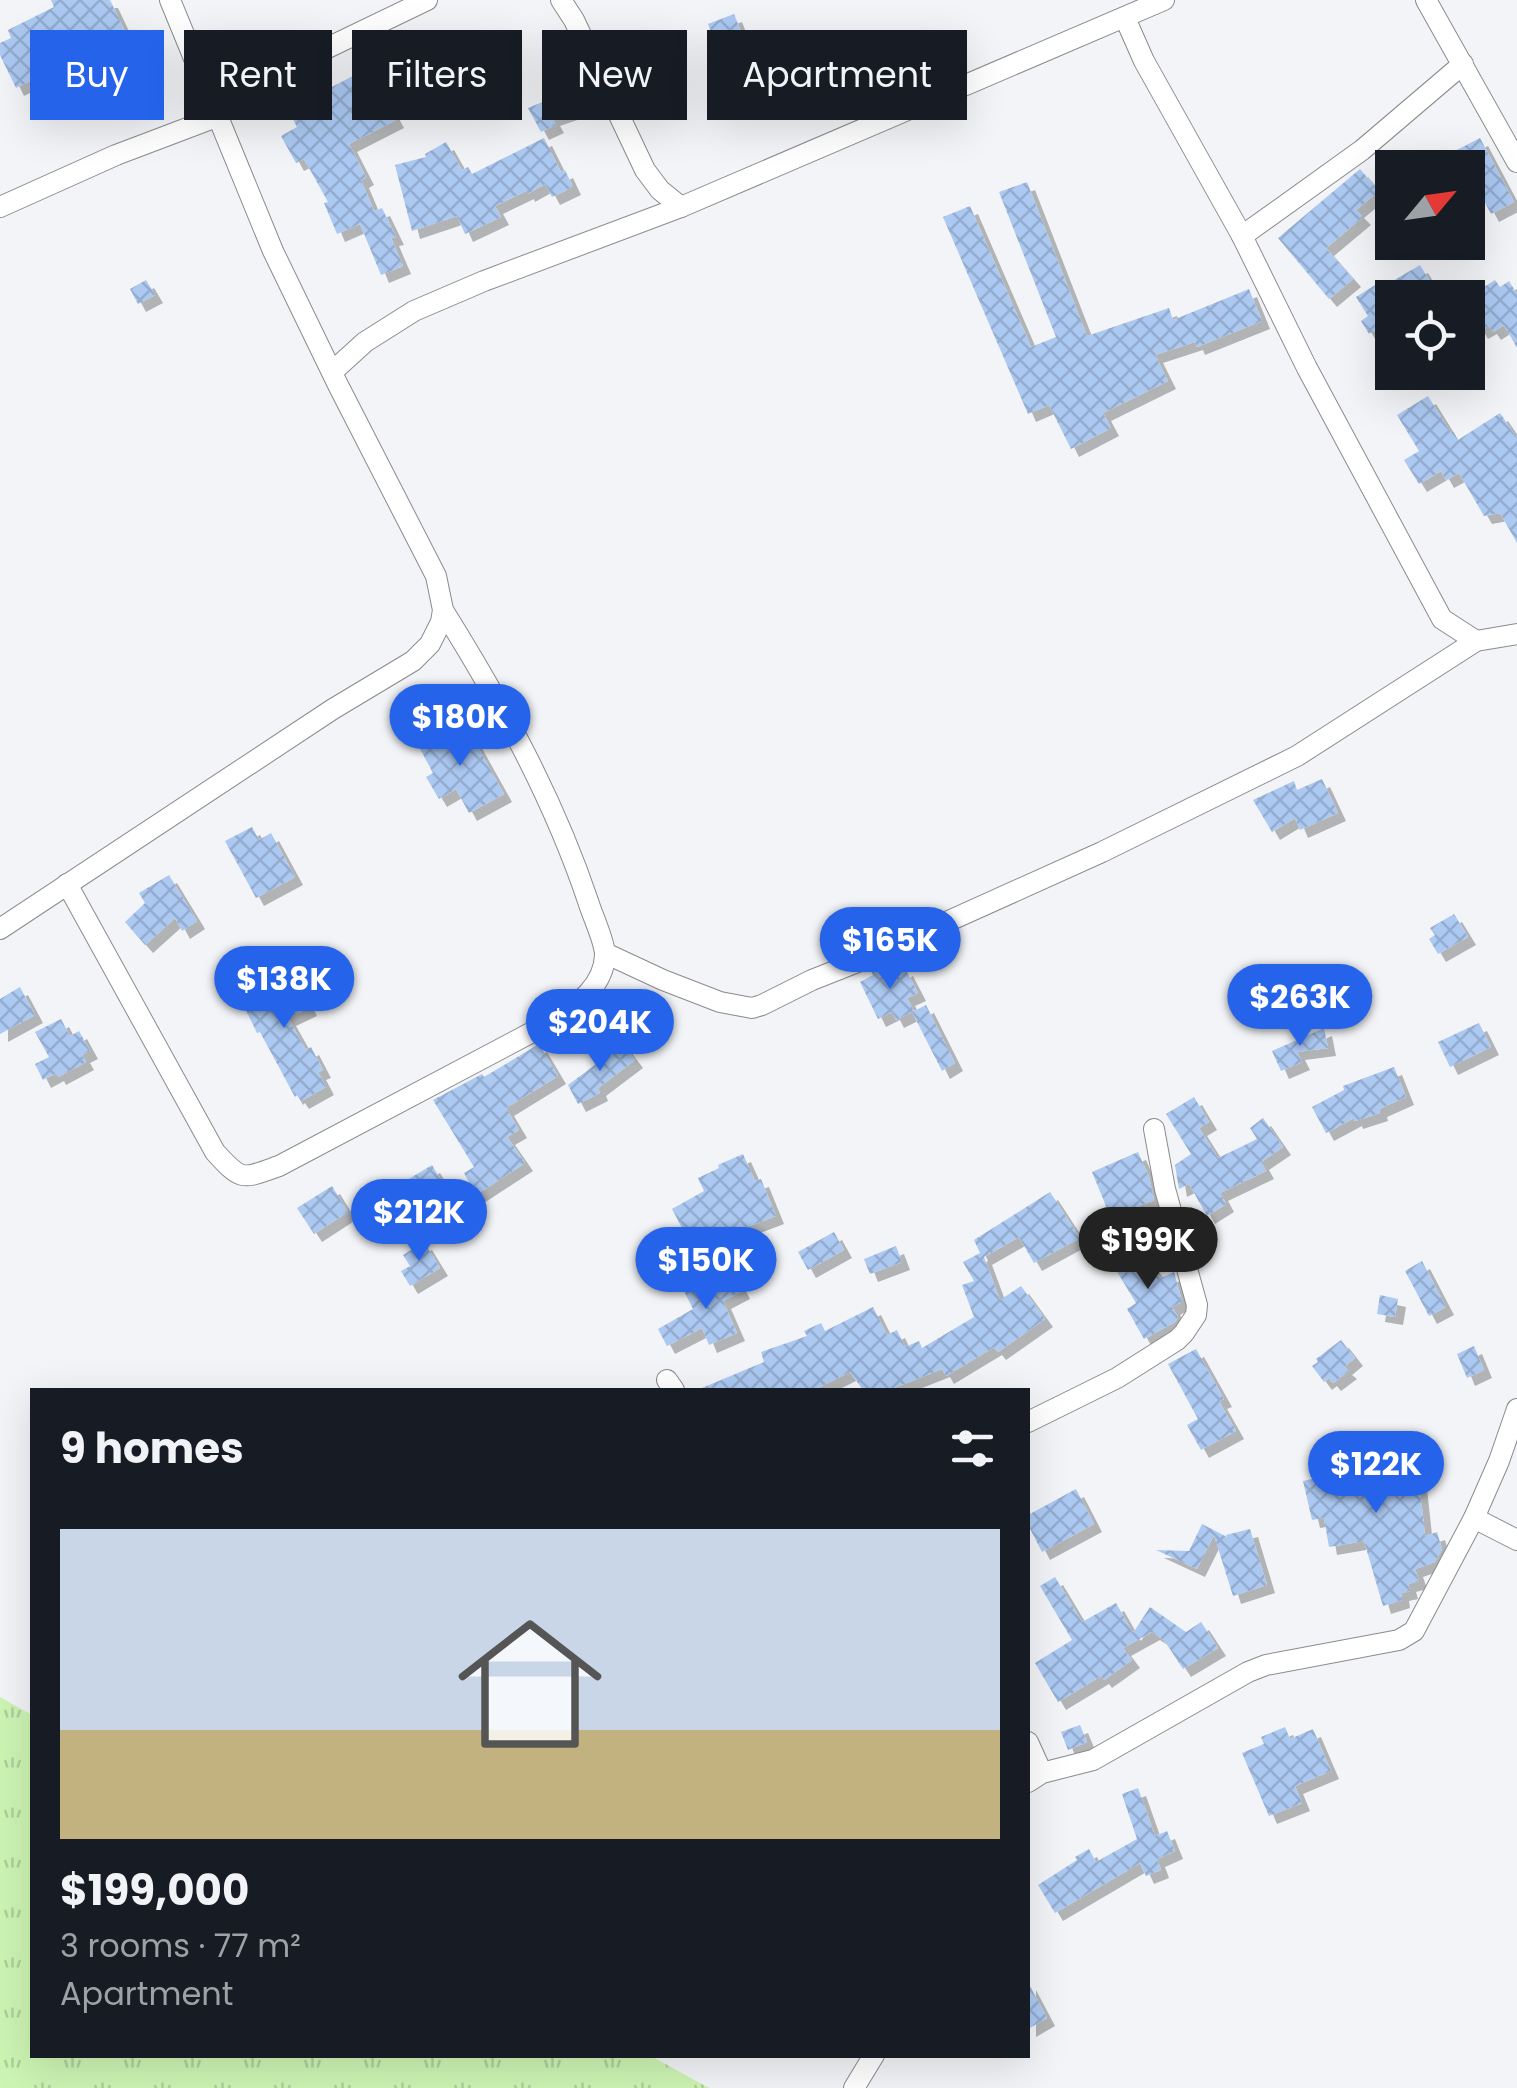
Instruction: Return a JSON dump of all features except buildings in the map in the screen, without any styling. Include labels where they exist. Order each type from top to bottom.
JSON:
[{"type":"street","points":[[170,0],[184,34]]},
{"type":"street","points":[[332,46],[427,0]]},
{"type":"street","points":[[561,0],[645,170],[660,190],[681,207]]},
{"type":"street","points":[[332,372],[365,342],[414,311],[681,207],[1164,0]]},
{"type":"street","points":[[1426,0],[1517,162]]},
{"type":"street","points":[[1125,18],[1144,61],[1242,236],[1307,368],[1428,595],[1442,619],[1476,641]]},
{"type":"street","points":[[1242,236],[1362,150],[1463,64]]},
{"type":"street","points":[[0,208],[116,154],[208,120]]},
{"type":"street","points":[[67,884],[215,1152],[234,1174],[249,1177],[279,1166],[556,1019],[581,1001],[598,981],[606,953],[546,795],[492,689],[444,610],[436,576],[273,251],[221,120]]},
{"type":"street","points":[[0,929],[333,708],[413,661],[430,644],[444,610]]},
{"type":"street","points":[[606,953],[720,1002],[762,1006],[812,980],[1102,852],[1297,756],[1476,641],[1517,634]]},
{"type":"street","points":[[1030,1421],[1117,1378],[1176,1340],[1196,1315],[1195,1294],[1165,1189],[1154,1129]]},
{"type":"street","points":[[1030,1752],[1035,1778],[1093,1760],[1230,1680],[1266,1665],[1406,1637],[1419,1624],[1474,1518],[1500,1461],[1517,1408]]},
{"type":"street","points":[[1474,1518],[1517,1540]]},
{"type":"street","points":[[854,2088],[872,2058]]},
{"type":"green space","points":[[0,1697],[30,1714],[30,2058],[654,2058],[709,2088],[0,2088]]}]
